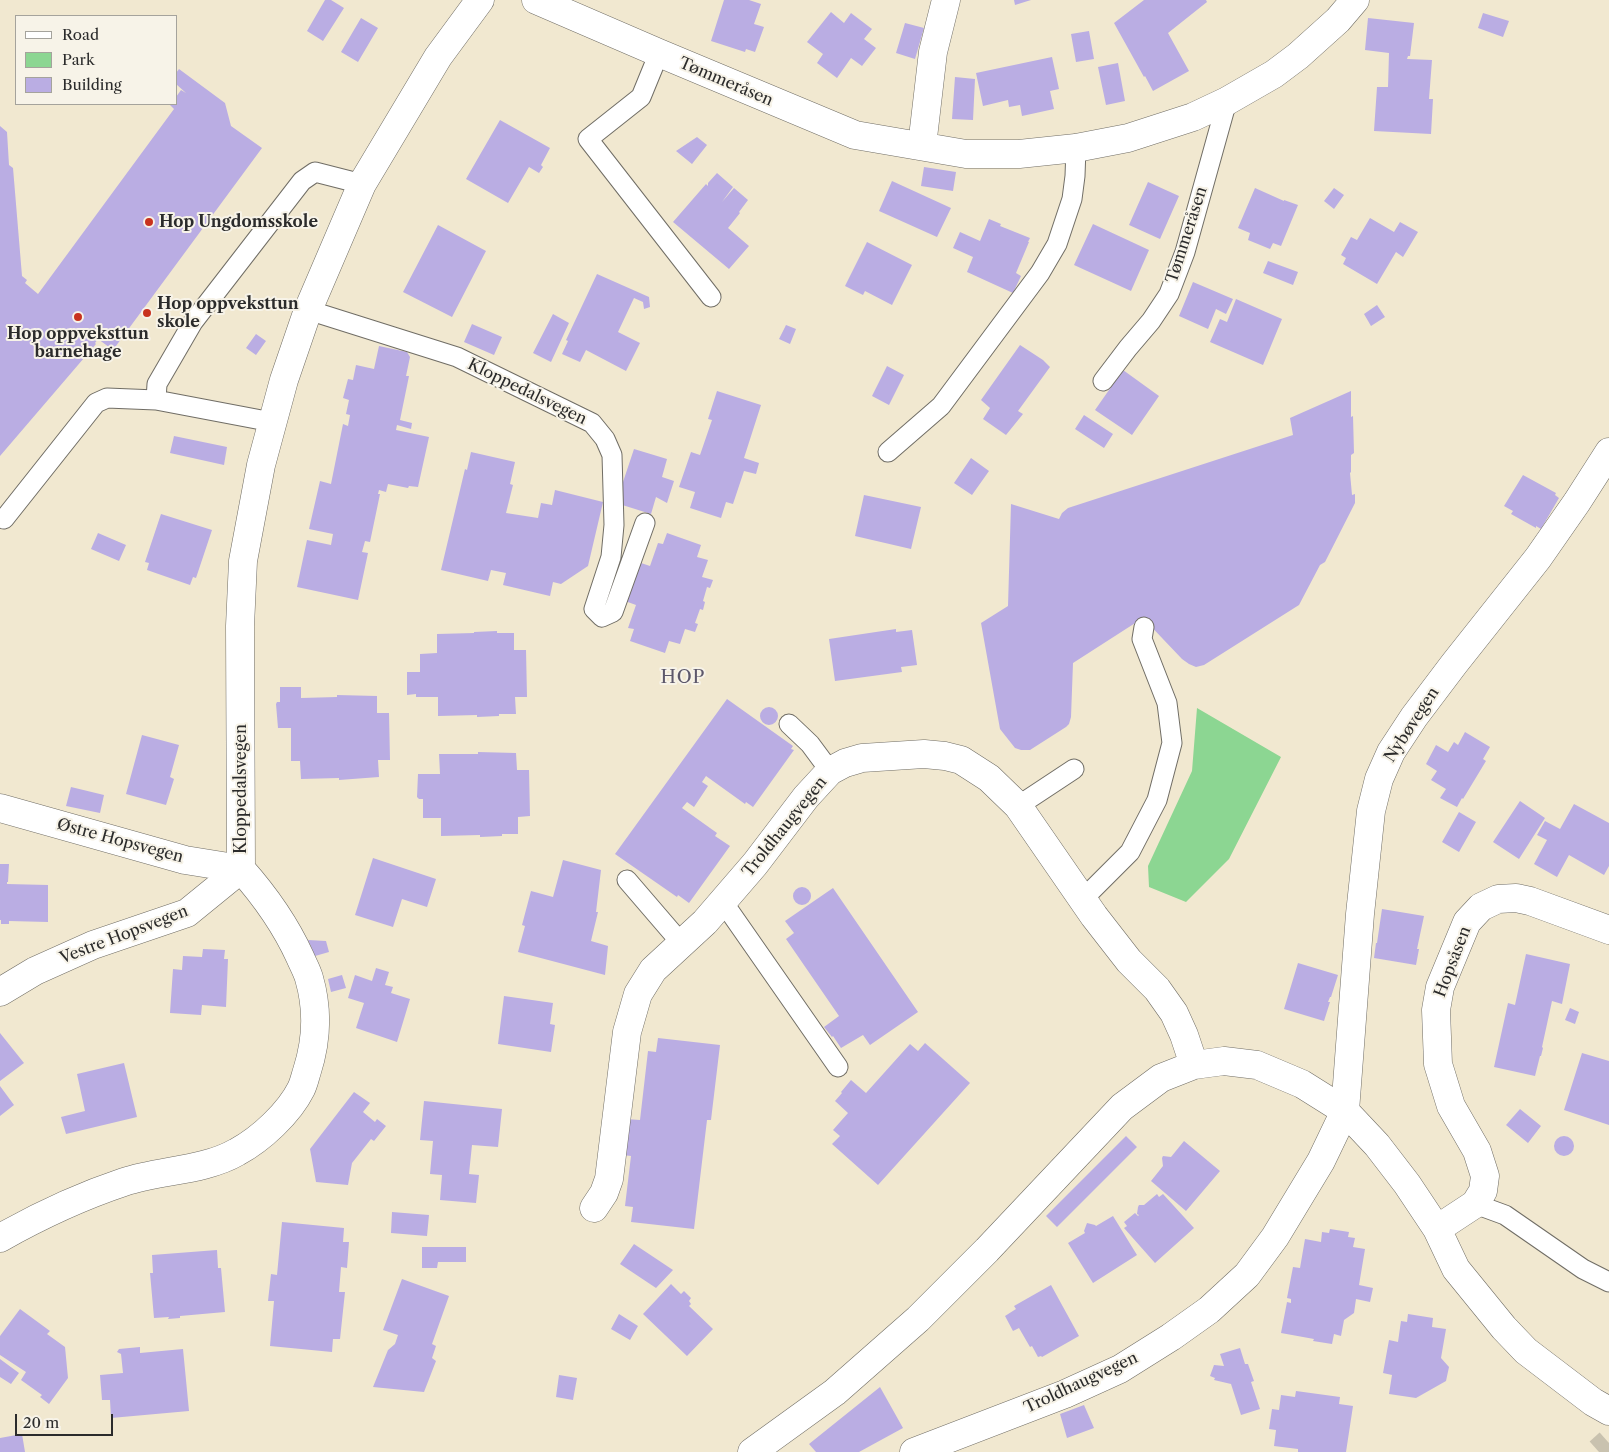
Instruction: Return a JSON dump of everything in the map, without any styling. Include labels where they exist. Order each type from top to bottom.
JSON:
[{"type":"street","name":"Kloppedalsvegen","points":[[0,1238],[19,1227],[125,1182],[208,1164],[237,1152],[265,1132],[288,1109],[301,1088],[312,1053],[316,1015],[309,977],[291,937],[264,896],[241,869],[240,626],[243,561],[261,465],[272,422],[308,310],[362,184],[438,57],[480,0]]},
{"type":"street","name":"Tømmeråsen","points":[[536,0],[659,54],[855,134],[966,154],[1019,154],[1076,148],[1128,138],[1193,117],[1227,101],[1274,74],[1298,56],[1338,20],[1355,0]]},
{"type":"street","points":[[922,146],[933,52],[946,0]]},
{"type":"street","name":"Nybøvegen","points":[[1345,1111],[1360,914],[1371,810],[1379,779],[1391,752],[1414,717],[1538,558],[1609,452]]},
{"type":"street","name":"Troldhaugvegen","points":[[594,1208],[604,1193],[609,1179],[627,1032],[638,994],[653,970],[706,922],[755,864],[806,797],[830,771],[862,758],[924,754],[945,756],[961,760],[989,778],[1018,806],[1083,899],[1129,960],[1157,989],[1174,1013],[1184,1034],[1194,1065]]},
{"type":"street","name":"Østre Hopsvegen","points":[[0,808],[186,860],[241,869]]},
{"type":"street","name":"Vestre Hopsvegen","points":[[0,992],[35,971],[93,945],[187,914],[241,869]]},
{"type":"street","name":"Hopsåsen","points":[[1475,1204],[1483,1191],[1485,1176],[1477,1151],[1452,1106],[1438,1064],[1436,1010],[1440,987],[1467,922],[1480,907],[1498,899],[1516,898],[1530,901],[1609,930]]},
{"type":"street","points":[[752,1452],[835,1392],[918,1319],[987,1250],[1122,1107],[1161,1078],[1194,1065],[1224,1061],[1257,1065],[1302,1084],[1345,1111],[1377,1145],[1401,1176],[1437,1229],[1456,1269],[1526,1351],[1593,1402],[1609,1411]]},
{"type":"street","name":"Troldhaugvegen","points":[[914,1452],[1065,1394],[1120,1368],[1171,1337],[1209,1310],[1247,1275],[1275,1237],[1321,1161],[1345,1111]]},
{"type":"street","points":[[1437,1229],[1475,1204]]},
{"type":"lane","points":[[659,54],[641,97],[588,139],[711,297]]},
{"type":"lane","name":"Tømmeråsen","points":[[1103,381],[1151,321],[1168,294],[1185,252],[1227,101]]},
{"type":"lane","points":[[888,452],[941,406],[1040,273],[1057,244],[1072,199],[1076,148]]},
{"type":"lane","points":[[156,400],[157,384],[193,322],[302,181],[315,172],[362,184]]},
{"type":"lane","name":"Kloppedalsvegen","points":[[308,310],[457,357],[592,424],[605,439],[612,456],[614,526],[611,557],[594,609],[602,617],[613,612],[645,523]]},
{"type":"lane","points":[[4,520],[96,403],[107,398],[156,400],[272,422]]},
{"type":"lane","points":[[1083,899],[1130,852],[1157,800],[1172,743],[1167,702],[1142,639],[1144,627]]},
{"type":"lane","points":[[789,724],[810,744],[830,771]]},
{"type":"lane","points":[[1018,806],[1074,769]]},
{"type":"lane","points":[[627,880],[682,944]]},
{"type":"lane","points":[[723,902],[838,1067]]},
{"type":"lane","points":[[1475,1204],[1505,1215],[1583,1269],[1609,1282]]},
{"type":"green space","points":[[1197,708],[1281,757],[1229,859],[1186,902],[1149,887],[1148,866],[1192,771]]},
{"type":"building","points":[[325,0],[331,0],[344,8],[323,41],[307,31]]},
{"type":"building","points":[[724,0],[749,0],[761,4],[754,24],[764,27],[755,52],[746,49],[745,52],[711,41]]},
{"type":"building","points":[[1014,0],[1031,0],[1015,5]]},
{"type":"building","points":[[1144,0],[1206,0],[1207,2],[1168,33],[1189,71],[1153,91],[1114,23]]},
{"type":"building","points":[[831,12],[844,23],[851,13],[872,29],[864,39],[876,48],[862,66],[851,58],[837,78],[817,63],[823,54],[807,42]]},
{"type":"building","points":[[1483,13],[1509,21],[1503,37],[1478,28]]},
{"type":"building","points":[[361,18],[378,28],[358,62],[341,52]]},
{"type":"building","points":[[1368,18],[1414,23],[1410,56],[1407,59],[1432,60],[1429,99],[1433,99],[1431,134],[1374,131],[1377,87],[1388,87],[1389,53],[1365,50]]},
{"type":"building","points":[[905,23],[924,28],[915,59],[896,53]]},
{"type":"building","points":[[1089,31],[1094,59],[1076,62],[1071,34]]},
{"type":"building","points":[[1052,57],[1059,89],[1050,91],[1054,109],[1022,116],[1020,105],[1009,107],[1008,100],[983,106],[976,73]]},
{"type":"building","points":[[1118,63],[1125,101],[1106,105],[1098,67]]},
{"type":"building","name":"Hop Ungdomsskole","points":[[179,69],[225,103],[231,126],[262,148],[113,350],[98,339],[96,344],[0,456],[0,126],[7,132],[9,165],[13,168],[22,276],[27,280],[25,283],[38,294],[174,109],[170,105],[178,105],[178,94],[181,90],[186,93],[178,86]]},
{"type":"building","points":[[955,77],[975,79],[973,120],[952,119]]},
{"type":"building","points":[[500,120],[550,148],[539,173],[529,167],[508,203],[466,179]]},
{"type":"building","points":[[697,137],[707,145],[692,164],[676,151]]},
{"type":"building","points":[[924,167],[956,172],[953,191],[921,186]]},
{"type":"building","points":[[717,173],[733,187],[722,202],[734,188],[748,200],[728,228],[749,246],[729,269],[673,222],[706,184],[708,186],[708,183]]},
{"type":"building","points":[[892,181],[951,208],[937,237],[879,211]]},
{"type":"building","points":[[1148,182],[1179,196],[1160,239],[1129,225]]},
{"type":"building","points":[[1255,188],[1298,205],[1281,246],[1273,243],[1270,249],[1248,240],[1250,233],[1238,228]]},
{"type":"building","points":[[1334,188],[1344,195],[1334,209],[1324,201]]},
{"type":"building","points":[[1370,218],[1394,232],[1400,222],[1418,232],[1403,257],[1396,252],[1377,284],[1343,264],[1346,258],[1341,255],[1351,237],[1357,240]]},
{"type":"building","points":[[989,219],[1001,224],[1000,226],[1030,238],[1016,273],[1021,276],[1013,293],[967,272],[973,257],[953,248],[960,232],[980,241]]},
{"type":"building","points":[[1093,224],[1149,250],[1131,291],[1074,265]]},
{"type":"building","points":[[438,225],[486,251],[452,317],[403,292]]},
{"type":"building","points":[[867,242],[912,265],[892,305],[865,291],[863,295],[845,286]]},
{"type":"building","points":[[1268,261],[1298,272],[1293,285],[1263,273]]},
{"type":"building","points":[[597,274],[649,297],[650,307],[644,309],[643,302],[634,298],[618,332],[640,343],[626,371],[586,350],[580,362],[562,354],[568,341],[566,340]]},
{"type":"building","points":[[1193,282],[1233,299],[1226,314],[1216,309],[1208,329],[1179,316]]},
{"type":"building","points":[[1236,299],[1282,319],[1263,365],[1210,342],[1220,319],[1227,322]]},
{"type":"building","points":[[1377,305],[1385,317],[1371,326],[1364,314]]},
{"type":"building","points":[[553,314],[569,323],[551,362],[533,353]]},
{"type":"building","points":[[472,324],[502,337],[494,355],[464,342]]},
{"type":"building","points":[[786,325],[796,329],[790,344],[779,339]]},
{"type":"building","points":[[256,334],[266,341],[256,355],[246,348]]},
{"type":"building","points":[[1020,345],[1043,360],[1050,367],[1018,411],[1023,414],[1006,435],[983,419],[990,408],[981,400]]},
{"type":"building","points":[[379,346],[407,352],[410,357],[406,376],[409,376],[400,420],[412,423],[411,429],[397,425],[396,430],[429,437],[418,487],[409,486],[408,488],[388,484],[386,492],[379,490],[378,494],[380,494],[370,542],[365,541],[362,552],[368,553],[358,600],[297,587],[307,540],[331,545],[333,534],[309,529],[320,481],[331,484],[343,424],[348,426],[350,415],[346,414],[349,400],[343,398],[348,379],[353,380],[356,365],[374,369]]},
{"type":"building","points":[[887,366],[904,375],[889,405],[872,396]]},
{"type":"building","points":[[1123,370],[1159,396],[1132,435],[1095,410]]},
{"type":"building","points":[[717,391],[761,405],[744,458],[759,463],[756,474],[744,471],[733,504],[726,502],[721,518],[690,508],[695,492],[679,487],[691,452],[700,455],[712,420],[708,419]]},
{"type":"building","points":[[1351,391],[1354,453],[1351,455],[1350,473],[1352,495],[1355,494],[1355,503],[1325,562],[1320,565],[1299,605],[1204,665],[1196,667],[1182,659],[1143,618],[1073,663],[1071,717],[1069,724],[1030,750],[1015,748],[1000,729],[981,623],[1008,606],[1011,504],[1059,519],[1068,508],[1293,435],[1290,418]]},
{"type":"building","points":[[1084,415],[1113,434],[1104,448],[1075,429]]},
{"type":"building","points":[[174,436],[227,447],[224,465],[170,453]]},
{"type":"building","points":[[634,449],[667,459],[662,477],[674,481],[667,503],[656,497],[651,514],[616,503]]},
{"type":"building","points":[[471,452],[515,462],[510,484],[513,485],[506,513],[538,518],[541,503],[552,505],[555,490],[603,502],[588,566],[561,584],[553,582],[550,596],[503,585],[506,573],[491,570],[488,581],[441,570],[465,469],[467,470]]},
{"type":"building","points":[[971,458],[989,471],[972,495],[954,483]]},
{"type":"building","points":[[1523,475],[1556,493],[1555,495],[1559,498],[1541,529],[1511,514],[1513,511],[1504,506]]},
{"type":"building","points":[[864,495],[921,507],[911,549],[855,536]]},
{"type":"building","points":[[161,514],[212,530],[196,578],[193,577],[190,585],[147,570],[149,563],[145,562]]},
{"type":"building","points":[[98,533],[126,545],[119,561],[91,549]]},
{"type":"building","points":[[667,533],[701,545],[697,557],[708,560],[702,577],[713,580],[710,588],[707,587],[703,601],[705,602],[703,610],[700,609],[695,623],[698,624],[695,632],[685,629],[680,644],[669,641],[665,653],[630,641],[634,629],[628,628],[636,605],[625,601],[638,562],[650,566],[658,543],[663,544]]},
{"type":"building","points":[[896,629],[896,632],[912,630],[917,665],[901,667],[902,672],[835,681],[829,639]]},
{"type":"building","points":[[497,631],[497,633],[514,633],[514,650],[526,650],[527,697],[515,697],[516,714],[477,717],[477,715],[438,716],[438,697],[416,697],[416,694],[407,695],[407,672],[420,672],[420,654],[437,653],[437,634]]},
{"type":"building","points":[[280,687],[301,687],[301,698],[337,697],[337,695],[377,696],[377,713],[389,713],[390,760],[378,760],[379,777],[339,780],[339,778],[301,779],[300,761],[291,761],[291,728],[278,728],[276,704],[280,702]]},
{"type":"building","points":[[727,699],[793,746],[791,749],[794,750],[753,807],[746,802],[745,804],[706,776],[702,782],[708,786],[694,807],[687,802],[682,808],[717,833],[715,836],[730,846],[689,903],[678,895],[677,897],[615,854]]},
{"type":"building","points":[[769,707],[775,710],[778,716],[775,722],[769,725],[763,722],[760,716],[763,710]]},
{"type":"building","points":[[1465,732],[1490,747],[1483,759],[1486,761],[1457,807],[1440,798],[1446,789],[1431,780],[1437,771],[1426,764],[1436,745],[1448,752],[1454,742],[1458,745]]},
{"type":"building","points":[[142,735],[179,745],[170,777],[174,779],[166,805],[126,794]]},
{"type":"building","points":[[478,752],[516,753],[517,770],[529,770],[530,816],[518,817],[518,834],[480,837],[480,835],[441,836],[441,818],[423,818],[423,799],[417,797],[418,774],[440,774],[439,754],[478,754]]},
{"type":"building","points":[[71,787],[104,795],[100,813],[66,806]]},
{"type":"building","points":[[1520,801],[1545,818],[1519,859],[1493,842]]},
{"type":"building","points":[[1574,804],[1609,823],[1609,866],[1604,875],[1569,855],[1557,877],[1534,864],[1547,840],[1537,835],[1545,821],[1560,829]]},
{"type":"building","points":[[1459,812],[1476,822],[1459,852],[1442,842]]},
{"type":"building","points":[[373,858],[436,879],[427,907],[402,899],[393,927],[355,915]]},
{"type":"building","points":[[563,860],[601,870],[596,912],[598,912],[591,941],[608,946],[605,975],[518,952],[525,926],[522,925],[531,891],[553,897]]},
{"type":"building","points":[[0,864],[9,864],[7,884],[48,885],[48,922],[9,921],[9,924],[1,924]]},
{"type":"building","points":[[802,887],[808,890],[811,896],[808,902],[802,905],[796,902],[793,896],[796,890]]},
{"type":"building","points":[[833,888],[918,1012],[870,1045],[863,1035],[841,1048],[824,1027],[839,1016],[786,939],[794,933],[785,921]]},
{"type":"building","points":[[1382,909],[1424,916],[1417,949],[1419,949],[1416,965],[1374,958]]},
{"type":"building","points":[[308,940],[326,941],[329,952],[315,956]]},
{"type":"building","points":[[203,949],[225,950],[224,959],[228,959],[226,1007],[202,1005],[201,1015],[170,1013],[173,969],[182,970],[183,956],[202,957]]},
{"type":"building","points":[[1526,954],[1570,964],[1562,1004],[1552,1001],[1543,1048],[1535,1076],[1494,1067],[1508,1003],[1515,1005]]},
{"type":"building","points":[[1298,963],[1338,975],[1328,1002],[1330,1002],[1324,1021],[1284,1009]]},
{"type":"building","points":[[376,968],[389,972],[385,985],[393,987],[391,993],[410,999],[397,1042],[356,1028],[364,1003],[348,998],[355,975],[372,981]]},
{"type":"building","points":[[342,975],[346,988],[331,992],[328,979]]},
{"type":"building","points":[[504,996],[553,1003],[550,1024],[555,1025],[551,1052],[498,1044]]},
{"type":"building","points":[[1570,1008],[1579,1012],[1575,1024],[1565,1020]]},
{"type":"building","points":[[0,1033],[24,1063],[0,1081]]},
{"type":"building","points":[[658,1038],[720,1045],[711,1120],[707,1120],[694,1229],[631,1222],[633,1207],[625,1206],[631,1156],[623,1155],[626,1119],[640,1120],[648,1051],[656,1052]]},
{"type":"building","points":[[925,1043],[970,1083],[878,1185],[832,1144],[840,1136],[833,1130],[848,1113],[835,1101],[851,1080],[866,1093],[910,1044],[918,1051]]},
{"type":"building","points":[[1582,1053],[1609,1061],[1609,1125],[1564,1110]]},
{"type":"building","points":[[124,1063],[137,1117],[66,1134],[61,1117],[85,1111],[77,1074]]},
{"type":"building","points":[[0,1086],[14,1105],[0,1116]]},
{"type":"building","points":[[354,1092],[370,1103],[363,1112],[375,1122],[377,1119],[386,1126],[374,1141],[371,1139],[352,1163],[348,1185],[316,1182],[310,1149]]},
{"type":"building","points":[[424,1101],[502,1109],[498,1147],[472,1145],[469,1174],[479,1175],[476,1203],[440,1200],[442,1175],[430,1174],[433,1141],[420,1140]]},
{"type":"building","points":[[1520,1109],[1541,1126],[1528,1143],[1506,1125]]},
{"type":"building","points":[[1126,1136],[1137,1147],[1057,1227],[1046,1216]]},
{"type":"building","points":[[1560,1136],[1568,1136],[1574,1142],[1574,1150],[1568,1156],[1560,1156],[1554,1150],[1554,1142]]},
{"type":"building","points":[[1184,1141],[1220,1171],[1186,1211],[1151,1181],[1163,1166],[1163,1156],[1171,1157]]},
{"type":"building","points":[[1157,1194],[1159,1197],[1163,1194],[1194,1228],[1155,1263],[1124,1228],[1127,1226],[1124,1222],[1135,1213],[1138,1216],[1139,1205],[1144,1205]]},
{"type":"building","points":[[392,1212],[429,1215],[427,1236],[391,1233]]},
{"type":"building","points":[[1113,1216],[1137,1255],[1093,1283],[1068,1243],[1085,1233],[1087,1223],[1096,1226]]},
{"type":"building","points":[[282,1222],[344,1228],[343,1242],[349,1242],[347,1268],[341,1267],[339,1292],[345,1292],[340,1339],[333,1339],[332,1352],[270,1346],[274,1301],[268,1301],[271,1274],[277,1275]]},
{"type":"building","points":[[1330,1229],[1349,1232],[1348,1237],[1355,1238],[1353,1247],[1365,1249],[1359,1285],[1373,1288],[1370,1302],[1356,1299],[1354,1313],[1344,1320],[1341,1336],[1334,1334],[1332,1344],[1281,1333],[1287,1302],[1291,1303],[1291,1299],[1287,1298],[1293,1267],[1300,1268],[1305,1239],[1321,1242],[1322,1232],[1329,1233]]},
{"type":"building","points":[[634,1244],[673,1270],[656,1288],[620,1264]]},
{"type":"building","points":[[422,1247],[466,1247],[466,1262],[438,1262],[437,1268],[422,1268]]},
{"type":"building","points":[[217,1250],[218,1268],[221,1268],[225,1312],[180,1316],[180,1318],[154,1318],[150,1273],[153,1273],[152,1255]]},
{"type":"building","points":[[402,1279],[449,1296],[432,1344],[436,1346],[432,1358],[436,1361],[424,1392],[373,1387],[388,1350],[395,1344],[398,1335],[383,1330]]},
{"type":"building","points":[[671,1284],[681,1294],[684,1291],[691,1298],[689,1306],[713,1329],[687,1356],[643,1314]]},
{"type":"building","points":[[1051,1285],[1079,1336],[1042,1357],[1038,1357],[1019,1328],[1013,1331],[1005,1316],[1016,1309],[1014,1306]]},
{"type":"building","points":[[20,1309],[50,1331],[47,1334],[65,1347],[68,1378],[49,1404],[40,1397],[42,1395],[21,1380],[26,1372],[0,1355],[0,1336]]},
{"type":"building","points":[[619,1314],[638,1326],[630,1340],[611,1329]]},
{"type":"building","points":[[1408,1314],[1433,1318],[1432,1327],[1446,1329],[1441,1358],[1449,1367],[1446,1381],[1416,1398],[1389,1394],[1392,1375],[1383,1373],[1389,1340],[1398,1342],[1401,1321],[1407,1322]]},
{"type":"building","points":[[140,1347],[140,1353],[183,1349],[189,1411],[111,1418],[110,1400],[102,1400],[100,1375],[123,1373],[121,1354],[117,1352],[119,1349]]},
{"type":"building","points":[[1240,1348],[1245,1364],[1248,1364],[1254,1381],[1251,1382],[1260,1409],[1241,1415],[1231,1384],[1214,1380],[1215,1378],[1210,1376],[1214,1365],[1224,1366],[1220,1354]]},
{"type":"building","points":[[0,1359],[19,1373],[11,1384],[0,1377]]},
{"type":"building","points":[[559,1375],[577,1378],[573,1400],[556,1397]]},
{"type":"building","points":[[880,1387],[903,1428],[859,1452],[816,1452],[809,1444]]},
{"type":"building","points":[[1296,1391],[1340,1397],[1339,1404],[1353,1406],[1346,1452],[1298,1452],[1298,1449],[1274,1446],[1276,1430],[1269,1429],[1272,1409],[1279,1410],[1281,1395],[1295,1397]]},
{"type":"building","points":[[1084,1405],[1094,1428],[1067,1438],[1060,1414]]},
{"type":"building","points":[[22,1434],[25,1452],[0,1452],[0,1438]]},
{"type":"tunnel","points":[[1599,1452],[1609,1443]]},
{"type":"place","name":"Hop Ungdomsskole","points":[[149,222]]},
{"type":"place","name":"Hop oppveksttun skole","points":[[147,313]]},
{"type":"place","name":"Hop oppveksttun barnehage","points":[[78,317]]},
{"type":"district","name":"HOP","points":[[683,678]]}]
